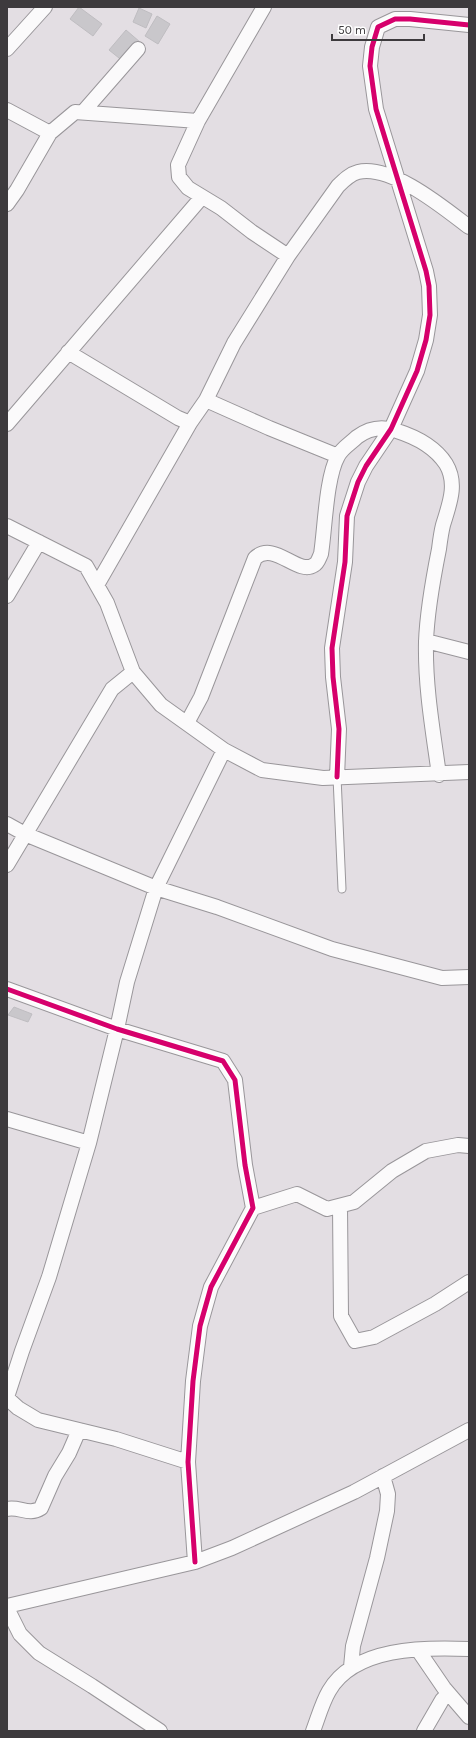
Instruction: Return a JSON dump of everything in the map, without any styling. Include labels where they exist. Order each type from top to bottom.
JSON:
[{"type":"street","points":[[7,49],[45,7]]},
{"type":"street","points":[[264,7],[198,121],[178,165],[179,177],[188,188],[221,208],[252,232],[288,256]]},
{"type":"street","points":[[337,777],[339,729],[333,677],[332,648],[345,562],[347,516],[358,482],[366,466],[391,429],[417,371],[427,334],[430,308],[426,271],[383,135],[372,86],[370,66],[372,47],[378,27],[395,19],[410,19],[469,25]]},
{"type":"street","points":[[83,112],[138,50]]},
{"type":"street","points":[[7,110],[50,133]]},
{"type":"street","points":[[7,204],[17,190],[50,133],[75,112],[198,121]]},
{"type":"street","points":[[97,585],[190,423],[206,400],[234,343],[288,256],[338,186],[354,173],[367,171],[397,178],[446,209],[469,227]]},
{"type":"street","points":[[7,424],[202,197]]},
{"type":"street","points":[[68,352],[178,418],[190,423]]},
{"type":"street","points":[[206,400],[338,456]]},
{"type":"street","points":[[187,723],[204,691],[254,558],[262,553],[268,552],[301,566],[311,567],[316,564],[321,554],[330,481],[338,456],[363,433],[376,428],[391,429],[408,434],[422,441],[439,455],[447,465],[452,483],[451,500],[442,527],[426,641],[427,695],[439,775]]},
{"type":"street","points":[[7,526],[86,566],[107,603],[133,672],[161,705],[224,750],[262,770],[323,778],[439,775],[469,772]]},
{"type":"street","points":[[7,596],[39,542]]},
{"type":"street","points":[[426,641],[469,652]]},
{"type":"street","points":[[7,865],[112,689],[133,672]]},
{"type":"street","points":[[188,1462],[116,1439],[38,1420],[18,1408],[7,1398],[22,1351],[49,1277],[89,1143],[127,982],[156,888],[224,750]]},
{"type":"street","points":[[7,824],[25,834],[156,888],[217,907],[332,950],[442,978],[469,977]]},
{"type":"street","points":[[7,989],[117,1029],[223,1061],[235,1080],[245,1165],[253,1208],[211,1287],[200,1326],[193,1381],[188,1462],[195,1562]]},
{"type":"street","points":[[7,1119],[89,1143]]},
{"type":"street","points":[[253,1208],[297,1194],[327,1209],[354,1202],[392,1171],[426,1151],[458,1145],[469,1146]]},
{"type":"street","points":[[340,1206],[341,1316],[355,1341],[374,1338],[435,1304],[469,1282]]},
{"type":"street","points":[[7,1509],[14,1508],[30,1512],[41,1508],[55,1476],[69,1453],[79,1430]]},
{"type":"street","points":[[160,1731],[39,1653],[20,1634],[7,1607],[195,1562],[232,1548],[354,1492],[469,1430]]},
{"type":"street","points":[[351,1667],[356,1631],[377,1558],[387,1511],[388,1494],[383,1476]]},
{"type":"street","points":[[313,1731],[328,1691],[351,1667],[384,1653],[418,1650],[469,1649]]},
{"type":"street","points":[[418,1650],[448,1694],[469,1717]]},
{"type":"street","points":[[424,1731],[442,1700],[448,1694]]},
{"type":"lane","points":[[337,777],[342,889]]},
{"type":"building","points":[[79,7],[102,24],[93,36],[70,19]]},
{"type":"building","points":[[139,8],[152,14],[146,28],[133,22]]},
{"type":"building","points":[[157,16],[170,24],[158,44],[145,36]]},
{"type":"building","points":[[126,30],[140,42],[124,62],[109,50]]},
{"type":"building","points":[[14,1007],[32,1014],[28,1022],[8,1015]]},
{"type":"cycle path","points":[[337,777],[339,729],[333,677],[332,648],[345,562],[347,516],[358,482],[366,466],[391,429],[417,371],[426,340],[430,315],[429,286],[426,271],[376,109],[370,66],[372,47],[378,27],[395,19],[410,19],[469,25]]},
{"type":"cycle path","points":[[7,989],[117,1029],[223,1061],[235,1080],[245,1165],[253,1208],[211,1287],[200,1326],[193,1381],[188,1462],[195,1562]]}]
